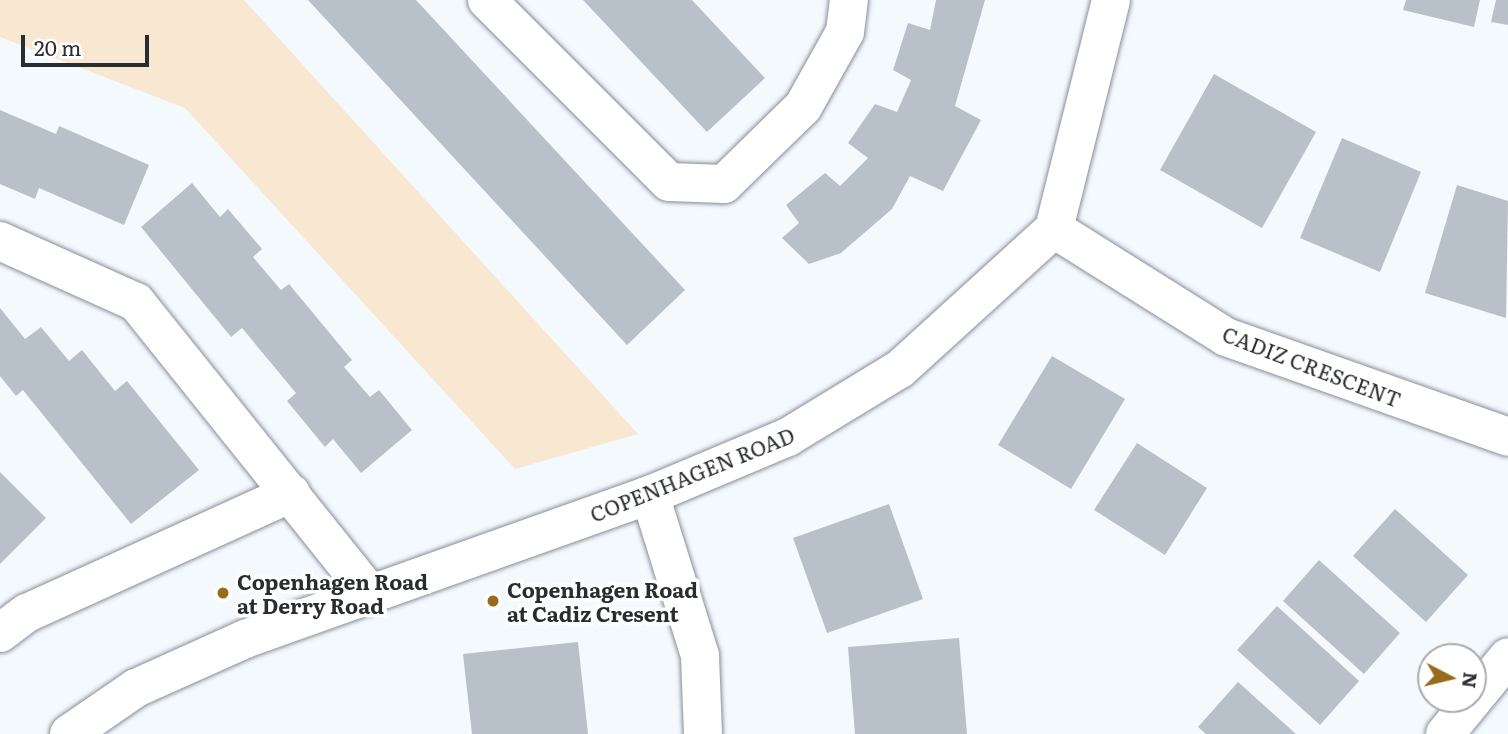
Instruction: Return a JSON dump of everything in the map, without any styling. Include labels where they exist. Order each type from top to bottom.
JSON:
[{"type":"street","points":[[487,0],[669,182],[724,184],[803,107],[845,32],[849,0]]},
{"type":"street","points":[[1054,229],[1111,0]]},
{"type":"street","name":"CADIZ CRESCENT","points":[[1054,229],[1226,337],[1508,437]]},
{"type":"street","name":"COPENHAGEN ROAD","points":[[69,734],[136,688],[369,593],[650,495],[788,437],[900,369],[1054,229]]},
{"type":"street","points":[[0,241],[136,302],[369,593]]},
{"type":"street","points":[[0,633],[27,613],[291,493]]},
{"type":"street","points":[[650,495],[699,656],[703,734]]},
{"type":"street","points":[[1445,734],[1508,657]]},
{"type":"shaded area","points":[[0,0],[244,0],[638,434],[515,469],[185,108],[0,37]]},
{"type":"building","points":[[308,0],[416,0],[685,290],[627,345]]},
{"type":"building","points":[[583,0],[692,0],[765,78],[707,132]]},
{"type":"building","points":[[936,0],[985,0],[955,106],[981,120],[943,191],[910,176],[892,209],[841,253],[809,264],[782,238],[799,223],[786,205],[825,173],[840,186],[868,158],[848,143],[875,104],[897,112],[911,80],[893,70],[908,23],[930,30]]},
{"type":"building","points":[[1406,0],[1480,0],[1474,27],[1403,10]]},
{"type":"building","points":[[1496,0],[1508,0],[1508,25],[1491,22]]},
{"type":"building","points":[[1214,74],[1316,132],[1262,228],[1160,170]]},
{"type":"building","points":[[0,110],[56,134],[59,126],[149,165],[124,225],[39,188],[35,199],[0,184]]},
{"type":"building","points":[[1342,138],[1421,172],[1380,272],[1300,238]]},
{"type":"building","points":[[192,183],[220,217],[228,209],[262,249],[253,257],[281,290],[289,284],[352,360],[344,367],[370,397],[379,390],[412,430],[361,473],[333,439],[325,447],[287,401],[296,393],[242,328],[231,337],[141,227]]},
{"type":"building","points":[[1457,185],[1508,201],[1506,318],[1425,293]]},
{"type":"building","points":[[0,308],[25,339],[41,327],[69,361],[82,350],[115,391],[127,381],[199,470],[131,524],[23,390],[16,396],[0,376]]},
{"type":"building","points":[[1052,356],[1125,399],[1071,489],[998,445]]},
{"type":"building","points":[[1137,443],[1207,488],[1165,555],[1094,510]]},
{"type":"building","points":[[0,472],[46,518],[0,564]]},
{"type":"building","points":[[889,504],[923,599],[827,633],[793,538]]},
{"type":"building","points":[[1395,509],[1468,575],[1426,622],[1353,556]]},
{"type":"building","points":[[1319,560],[1400,633],[1364,674],[1283,601]]},
{"type":"building","points":[[1277,606],[1359,681],[1320,725],[1237,650]]},
{"type":"building","points":[[959,638],[967,734],[855,734],[848,647]]},
{"type":"building","points":[[578,642],[588,734],[472,734],[463,654]]},
{"type":"building","points":[[1238,682],[1296,734],[1206,734],[1198,727]]},
{"type":"place","name":"Copenhagen Road at Derry Road","points":[[223,593]]},
{"type":"place","name":"Copenhagen Road at Cadiz Cresent","points":[[493,601]]}]
